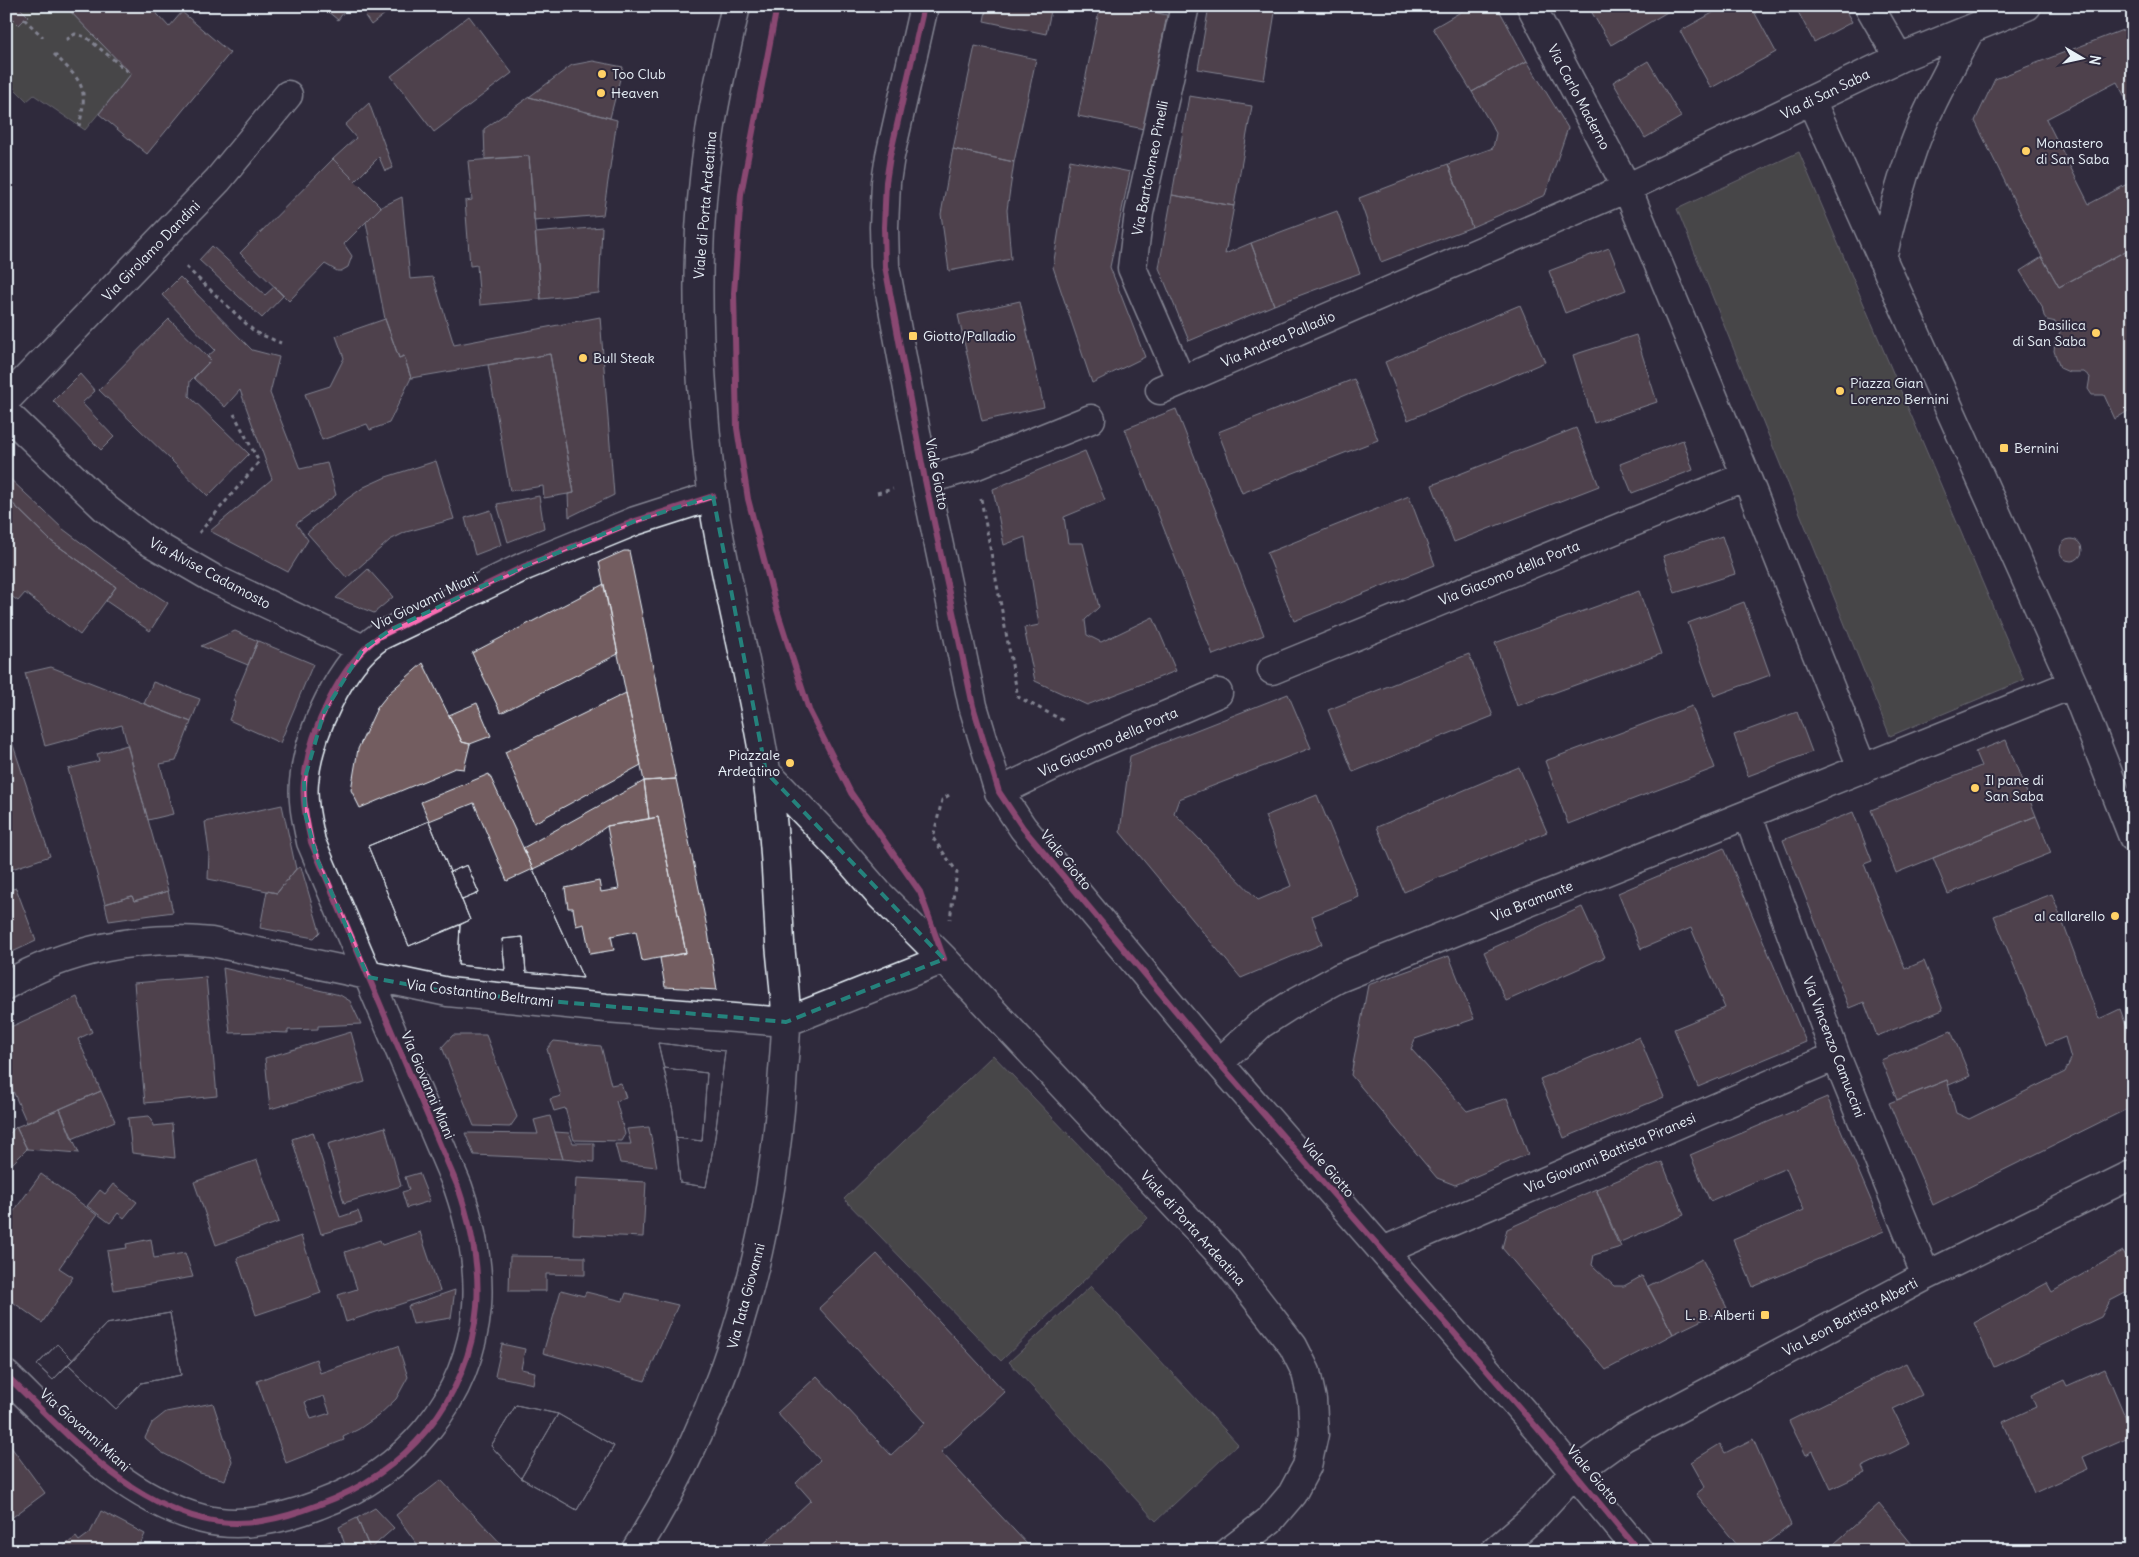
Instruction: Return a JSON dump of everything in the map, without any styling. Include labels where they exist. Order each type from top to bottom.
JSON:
[{"type":"street","name":"Viale di Porta Ardeatina","points":[[713,496],[702,384],[698,291],[699,240],[709,139],[736,6]]},
{"type":"street","name":"Viale Giotto","points":[[924,6],[890,156],[886,182],[885,266],[924,480],[973,706],[999,792],[1023,828],[1219,1063],[1383,1250],[1639,1551]]},
{"type":"street","name":"Via Bartolomeo Pinelli","points":[[1170,385],[1132,268],[1139,213],[1185,6]]},
{"type":"street","name":"Via Carlo Maderno","points":[[1531,6],[1627,188]]},
{"type":"street","points":[[1870,6],[1899,58]]},
{"type":"street","name":"Via di San Saba","points":[[1627,188],[1899,58],[2026,6]]},
{"type":"street","points":[[1882,259],[1896,202],[1914,146],[1932,103],[1970,30]]},
{"type":"street","name":"Via Girolamo Dandini","points":[[6,400],[212,187],[288,95]]},
{"type":"street","points":[[1811,100],[2073,684],[2133,837]]},
{"type":"street","points":[[1627,188],[1746,476],[1863,770],[2073,684]]},
{"type":"street","name":"Via Andrea Palladio","points":[[1170,385],[1627,188]]},
{"type":"street","name":"Via Alvise Cadamosto","points":[[6,413],[105,508],[145,539],[181,562],[214,579],[363,649]]},
{"type":"street","points":[[924,480],[974,466],[1091,419]]},
{"type":"street","name":"Via Giacomo della Porta","points":[[1272,670],[1746,476]]},
{"type":"street","name":"Via Giovanni Miani","points":[[6,1375],[77,1443],[129,1485],[169,1506],[203,1519],[220,1522],[236,1523],[296,1514],[350,1491],[372,1479],[410,1449],[444,1407],[465,1363],[477,1306],[476,1263],[472,1237],[458,1187],[317,859],[308,828],[304,798],[304,781],[308,764],[324,712],[342,678],[363,649],[380,636],[525,566],[635,522],[713,496]]},
{"type":"street","points":[[713,496],[766,772],[775,846],[786,1022],[944,959],[878,893],[839,848],[766,772]]},
{"type":"street","name":"Via Giacomo della Porta","points":[[999,792],[1090,748],[1218,693]]},
{"type":"street","name":"Via Bramante","points":[[1219,1063],[1261,1024],[1297,1001],[1339,978],[1863,770]]},
{"type":"street","name":"Via Vincenzo Camuccini","points":[[1748,815],[1836,1056],[1926,1276]]},
{"type":"street","name":"Via Costantino Beltrami","points":[[6,985],[45,966],[87,952],[134,944],[179,940],[203,941],[368,977],[448,992],[606,1008],[786,1022]]},
{"type":"street","name":"Viale di Porta Ardeatina","points":[[944,959],[1227,1262],[1293,1346],[1306,1372],[1312,1400],[1314,1434],[1307,1466],[1292,1494],[1270,1520],[1230,1551]]},
{"type":"street","name":"Via Tata Giovanni","points":[[636,1551],[662,1508],[701,1428],[727,1365],[748,1299],[772,1183],[779,1124],[786,1022]]},
{"type":"street","name":"Via Giovanni Battista Piranesi","points":[[1383,1250],[1836,1056]]},
{"type":"street","name":"Via Leon Battista Alberti","points":[[1495,1551],[1532,1519],[1574,1473],[1624,1437],[1926,1276],[2133,1174]]},
{"type":"path","points":[[24,19],[44,37]]},
{"type":"path","points":[[66,40],[76,34],[86,37],[131,74]]},
{"type":"path","points":[[54,54],[78,80],[85,94],[79,126]]},
{"type":"path","points":[[186,266],[255,332],[281,344]]},
{"type":"path","points":[[198,534],[259,462],[234,414]]},
{"type":"path","points":[[979,490],[1018,697],[1070,723]]},
{"type":"path","points":[[950,794],[942,800],[933,838],[957,872]]},
{"type":"highlighted area","points":[[713,496],[766,772],[944,959],[786,1022],[448,992],[368,977],[317,859],[305,813],[304,781],[324,712],[363,649],[390,630],[525,566],[635,521]]},
{"type":"green space","points":[[6,6],[65,6],[131,74],[85,130],[34,95],[27,101],[6,80]]},
{"type":"green space","points":[[1799,152],[2024,680],[1890,736],[1677,209]]},
{"type":"green space","points":[[993,1055],[1148,1218],[1001,1361],[844,1199]]},
{"type":"green space","points":[[1091,1286],[1238,1444],[1156,1521],[1009,1362]]},
{"type":"building","points":[[7,6],[18,6],[28,16],[19,25],[6,12]]},
{"type":"building","points":[[65,6],[150,6],[169,27],[182,12],[230,53],[147,154],[99,114],[131,74]]},
{"type":"building","points":[[321,6],[342,6],[346,9],[338,20]]},
{"type":"building","points":[[378,6],[395,6],[371,25],[365,16]]},
{"type":"building","points":[[987,6],[1052,6],[1046,34],[984,21]]},
{"type":"building","points":[[1100,6],[1125,6],[1167,15],[1144,129],[1078,116]]},
{"type":"building","points":[[1209,6],[1276,6],[1264,80],[1198,69]]},
{"type":"building","points":[[1471,6],[1497,6],[1527,61],[1472,92],[1433,28]]},
{"type":"building","points":[[1588,6],[1666,6],[1669,11],[1611,45]]},
{"type":"building","points":[[1725,6],[1751,6],[1776,52],[1711,88],[1680,31]]},
{"type":"building","points":[[1795,6],[1843,6],[1852,22],[1814,42]]},
{"type":"building","points":[[469,16],[512,73],[434,132],[391,76]]},
{"type":"building","name":"Monastero di San Saba","points":[[2133,26],[2133,112],[2117,82],[2046,119],[2089,204],[2133,181],[2133,247],[2059,287],[2042,257],[1975,121],[1995,79]]},
{"type":"building","points":[[975,46],[1036,59],[1014,162],[953,149]]},
{"type":"building","points":[[593,61],[623,67],[610,118],[529,97],[572,65]]},
{"type":"building","points":[[1527,61],[1568,128],[1545,195],[1472,227],[1448,164],[1493,148],[1496,133],[1472,92]]},
{"type":"building","points":[[1648,61],[1681,117],[1645,138],[1613,82]]},
{"type":"building","points":[[1189,96],[1252,106],[1234,206],[1172,195]]},
{"type":"building","points":[[529,97],[617,120],[603,215],[534,221],[529,156],[485,159],[484,129]]},
{"type":"building","points":[[369,103],[393,168],[385,171],[379,157],[355,181],[333,159],[356,138],[345,125]]},
{"type":"building","points":[[953,149],[1014,162],[1007,210],[1011,259],[949,271],[941,214]]},
{"type":"building","points":[[529,156],[541,299],[480,305],[477,265],[470,266],[465,201],[472,200],[468,161]]},
{"type":"building","points":[[333,159],[381,207],[344,244],[352,256],[348,267],[337,271],[325,264],[289,301],[240,253]]},
{"type":"building","points":[[1070,160],[1130,172],[1110,267],[1145,357],[1092,383],[1053,267]]},
{"type":"building","points":[[1448,164],[1472,227],[1381,262],[1359,198]]},
{"type":"building","points":[[1172,195],[1234,206],[1225,254],[1251,243],[1274,305],[1189,341],[1159,268]]},
{"type":"building","points":[[402,197],[410,279],[433,277],[454,345],[600,317],[614,495],[569,517],[568,494],[574,493],[550,354],[411,378],[404,356],[399,358],[385,319],[366,222],[381,207]]},
{"type":"building","points":[[1337,211],[1360,273],[1274,305],[1251,243]]},
{"type":"building","points":[[602,227],[599,293],[541,299],[535,233]]},
{"type":"building","points":[[212,246],[265,295],[274,287],[283,296],[262,318],[199,260]]},
{"type":"building","name":"Basilica di San Saba","points":[[2133,247],[2133,408],[2115,419],[2104,395],[2092,395],[2088,389],[2090,377],[2084,372],[2069,372],[2060,368],[2054,351],[2055,342],[2061,330],[2056,322],[2047,320],[2044,316],[2042,306],[2020,271],[2042,257],[2059,287]]},
{"type":"building","points":[[1609,248],[1626,290],[1565,313],[1549,271]]},
{"type":"building","points":[[180,277],[252,350],[279,357],[270,393],[300,469],[327,463],[336,495],[296,524],[308,540],[288,572],[210,531],[272,479],[240,390],[225,407],[194,378],[211,360],[207,357],[215,350],[162,295]]},
{"type":"building","points":[[1020,301],[1044,407],[982,421],[958,315]]},
{"type":"building","points":[[1520,305],[1545,362],[1408,420],[1385,362]]},
{"type":"building","points":[[169,319],[211,360],[190,381],[189,396],[249,454],[208,496],[99,390]]},
{"type":"building","points":[[385,319],[399,358],[404,356],[411,378],[389,423],[370,430],[367,424],[322,440],[305,394],[330,386],[344,358],[336,336]]},
{"type":"building","points":[[1636,335],[1657,402],[1594,423],[1573,355]]},
{"type":"building","points":[[550,354],[574,493],[544,498],[543,486],[510,491],[488,365]]},
{"type":"building","points":[[80,374],[95,391],[82,403],[114,437],[101,450],[53,401]]},
{"type":"building","points":[[1354,379],[1378,440],[1242,493],[1218,432]]},
{"type":"building","points":[[1176,409],[1264,635],[1213,655],[1125,429]]},
{"type":"building","points":[[1576,428],[1599,486],[1454,542],[1432,485]]},
{"type":"building","points":[[1683,440],[1693,470],[1632,493],[1620,464]]},
{"type":"building","points":[[1085,451],[1105,500],[1064,517],[1068,543],[1083,543],[1099,607],[1085,620],[1087,635],[1101,642],[1153,617],[1176,671],[1087,705],[1035,681],[1024,628],[1039,625],[1025,537],[1004,545],[993,489]]},
{"type":"building","points":[[436,461],[454,519],[406,532],[390,540],[347,578],[307,533],[364,487],[386,477]]},
{"type":"building","points":[[6,475],[63,529],[112,566],[168,603],[150,631],[106,601],[116,587],[51,541],[6,497]]},
{"type":"building","points":[[539,496],[544,528],[508,542],[497,504]]},
{"type":"building","points":[[1409,496],[1435,565],[1294,621],[1267,553]]},
{"type":"building","points":[[6,497],[51,541],[116,587],[80,635],[25,593],[18,601],[6,592],[6,586],[10,581],[6,578]]},
{"type":"building","points":[[491,510],[501,545],[475,555],[465,518]]},
{"type":"building","points":[[1722,536],[1735,574],[1675,593],[1663,556]]},
{"type":"building","points":[[2071,539],[2081,546],[2082,550],[2075,560],[2071,561],[2061,554],[2060,550],[2067,540]]},
{"type":"building","points":[[624,551],[629,551],[676,779],[644,781],[599,562]]},
{"type":"building","points":[[368,569],[393,597],[374,613],[336,598]]},
{"type":"building","points":[[604,584],[618,654],[501,713],[472,653]]},
{"type":"building","points":[[1639,591],[1661,654],[1517,706],[1495,643]]},
{"type":"building","points":[[1744,602],[1770,675],[1714,696],[1688,623]]},
{"type":"building","points":[[235,631],[258,641],[248,665],[201,646]]},
{"type":"building","points":[[258,641],[313,664],[280,743],[229,720],[236,702],[233,701]]},
{"type":"building","points":[[1469,654],[1493,716],[1353,772],[1328,710]]},
{"type":"building","points":[[423,663],[462,742],[470,744],[464,769],[455,768],[360,808],[351,790],[358,749],[377,708],[389,693]]},
{"type":"building","points":[[51,667],[191,722],[176,761],[160,764],[173,814],[148,820],[122,725],[45,746],[25,673]]},
{"type":"building","points":[[153,682],[200,699],[191,722],[144,704]]},
{"type":"building","points":[[626,693],[641,765],[534,823],[505,752]]},
{"type":"building","points":[[1288,694],[1311,748],[1179,799],[1174,813],[1258,900],[1291,886],[1265,816],[1317,795],[1359,897],[1312,916],[1322,944],[1241,978],[1120,832],[1130,756]]},
{"type":"building","points":[[477,703],[491,736],[470,744],[462,742],[449,715]]},
{"type":"building","points":[[1692,706],[1715,768],[1568,824],[1545,761]]},
{"type":"building","points":[[1797,712],[1812,752],[1748,776],[1734,735]]},
{"type":"building","points":[[6,727],[50,856],[6,871]]},
{"type":"building","name":"Il pane di San Saba","points":[[2006,740],[2036,816],[1896,873],[1871,810],[1981,766],[1975,752]]},
{"type":"building","points":[[127,745],[168,891],[134,901],[132,896],[105,904],[68,769],[99,761],[97,754]]},
{"type":"building","points":[[1519,767],[1547,832],[1404,892],[1377,827]]},
{"type":"building","points":[[489,774],[583,978],[526,972],[523,937],[502,939],[505,970],[458,965],[460,925],[409,946],[368,846],[429,821],[421,802]],"holes":[[[467,865],[479,893],[462,900],[450,872]]]},
{"type":"building","points":[[676,779],[708,932],[717,990],[665,987],[660,958],[686,953],[658,817],[649,819],[644,781]]},
{"type":"building","points":[[644,781],[649,819],[607,826],[573,850],[533,869],[523,848]]},
{"type":"building","points":[[474,803],[507,881],[533,869],[583,978],[526,972],[523,937],[502,939],[505,970],[458,965],[460,925],[470,920],[462,900],[479,893],[467,865],[450,872],[429,821]]},
{"type":"building","points":[[282,805],[296,869],[277,893],[208,879],[209,852],[205,822]]},
{"type":"building","points":[[1853,812],[1872,861],[1864,864],[1905,969],[1924,961],[1943,1010],[1877,1036],[1864,1002],[1849,1008],[1783,840]]},
{"type":"building","points":[[2036,816],[2051,853],[1948,894],[1933,858]]},
{"type":"building","points":[[658,817],[686,953],[642,961],[636,931],[611,936],[614,950],[590,954],[584,924],[576,926],[573,908],[568,908],[565,888],[599,881],[601,892],[619,889],[607,826]]},
{"type":"building","points":[[429,821],[470,920],[409,946],[368,846]]},
{"type":"building","points":[[1724,848],[1806,1042],[1698,1087],[1674,1029],[1725,1008],[1691,928],[1641,949],[1618,893]]},
{"type":"building","points":[[301,867],[320,932],[314,938],[260,928],[267,891],[277,893],[296,869]]},
{"type":"building","points":[[16,888],[36,941],[6,955],[6,891]]},
{"type":"building","points":[[168,891],[173,912],[109,921],[105,904],[132,896],[134,901]]},
{"type":"building","points":[[2052,894],[2099,1019],[2120,1009],[2133,1044],[2133,1106],[1933,1205],[1889,1103],[1947,1080],[1956,1113],[1969,1119],[2065,1072],[2071,1059],[2065,1037],[2046,1045],[1994,916]]},
{"type":"building","points":[[1582,907],[1605,957],[1506,1001],[1484,952]]},
{"type":"building","points":[[1449,956],[1474,1019],[1415,1039],[1411,1049],[1467,1111],[1507,1098],[1528,1154],[1455,1185],[1437,1178],[1351,1075],[1368,985]]},
{"type":"building","points":[[223,968],[340,995],[350,1001],[361,1024],[318,1026],[318,1029],[288,1030],[288,1033],[230,1033]]},
{"type":"building","points":[[206,977],[217,1096],[145,1103],[134,983]]},
{"type":"building","points":[[77,997],[92,1032],[78,1039],[101,1091],[27,1123],[6,1075],[6,1029]]},
{"type":"building","points":[[1951,1031],[1970,1076],[1949,1085],[1947,1080],[1897,1100],[1881,1060]]},
{"type":"building","points":[[351,1032],[365,1082],[270,1109],[265,1058]]},
{"type":"building","points":[[453,1035],[486,1035],[517,1117],[510,1127],[474,1126],[442,1047]]},
{"type":"building","points":[[1639,1037],[1664,1097],[1564,1138],[1540,1079]]},
{"type":"building","points":[[554,1041],[601,1046],[611,1085],[621,1083],[626,1098],[616,1101],[625,1134],[621,1141],[574,1140],[565,1108],[554,1111],[550,1099],[561,1096],[547,1049]]},
{"type":"building","points":[[658,1043],[725,1051],[715,1137],[706,1187],[680,1183],[673,1111]]},
{"type":"building","points":[[658,1043],[725,1051],[715,1137],[706,1187],[680,1183],[676,1138],[702,1141],[707,1073],[664,1068]]},
{"type":"building","points":[[664,1068],[707,1073],[702,1141],[676,1138],[673,1111]]},
{"type":"building","points":[[101,1091],[115,1121],[72,1139],[60,1109]]},
{"type":"building","points":[[1827,1097],[1884,1231],[1753,1287],[1733,1240],[1804,1210],[1786,1168],[1710,1201],[1690,1155]]},
{"type":"building","points":[[60,1109],[79,1153],[27,1149],[16,1127]]},
{"type":"building","points":[[149,1116],[152,1119],[153,1126],[172,1124],[175,1158],[132,1153],[128,1118]]},
{"type":"building","points":[[550,1116],[563,1159],[474,1155],[465,1133],[538,1134],[534,1120]]},
{"type":"building","points":[[16,1127],[27,1149],[6,1170],[6,1137]]},
{"type":"building","points":[[385,1127],[401,1186],[344,1203],[328,1144]]},
{"type":"building","points":[[649,1127],[657,1167],[620,1163],[615,1144],[631,1144],[627,1129]]},
{"type":"building","points":[[313,1132],[340,1217],[358,1211],[362,1222],[321,1234],[292,1139]]},
{"type":"building","points":[[555,1132],[569,1133],[573,1143],[594,1143],[594,1162],[563,1159]]},
{"type":"building","points":[[257,1160],[279,1222],[216,1245],[194,1182]]},
{"type":"building","points":[[1662,1162],[1684,1215],[1618,1243],[1596,1189]]},
{"type":"building","points":[[419,1173],[430,1201],[407,1208],[402,1192],[409,1190],[405,1177]]},
{"type":"building","points":[[41,1174],[97,1215],[59,1268],[73,1277],[42,1323],[10,1300],[6,1293],[6,1222]]},
{"type":"building","points":[[576,1178],[646,1182],[643,1237],[573,1234]]},
{"type":"building","points":[[113,1184],[137,1202],[124,1218],[118,1213],[110,1223],[87,1206],[100,1190],[105,1194]]},
{"type":"building","points":[[1596,1189],[1621,1247],[1594,1255],[1592,1265],[1614,1286],[1624,1286],[1642,1276],[1673,1334],[1606,1370],[1502,1248],[1507,1229]]},
{"type":"building","points":[[420,1232],[440,1291],[346,1322],[338,1295],[357,1289],[345,1252],[380,1240],[382,1245]]},
{"type":"building","points":[[301,1236],[321,1293],[256,1315],[237,1258]]},
{"type":"building","points":[[151,1239],[154,1258],[185,1253],[193,1277],[114,1290],[107,1251],[127,1248],[126,1244]]},
{"type":"building","points":[[2123,1251],[2133,1269],[2133,1289],[2110,1301],[2101,1317],[1994,1367],[1974,1323],[2047,1283],[2052,1292]]},
{"type":"building","points":[[877,1254],[1005,1392],[941,1452],[1028,1545],[1022,1551],[756,1551],[811,1500],[796,1483],[820,1460],[777,1413],[817,1376],[891,1455],[925,1423],[819,1308]]},
{"type":"building","points":[[510,1256],[585,1257],[585,1275],[546,1274],[546,1291],[509,1291]]},
{"type":"building","points":[[1702,1259],[1727,1308],[1673,1334],[1648,1286]]},
{"type":"building","points":[[455,1290],[451,1318],[413,1324],[408,1306]]},
{"type":"building","points":[[561,1290],[584,1296],[586,1292],[623,1301],[626,1293],[678,1305],[645,1381],[543,1353]]},
{"type":"building","points":[[170,1313],[181,1375],[141,1383],[116,1409],[68,1364],[106,1324]]},
{"type":"building","points":[[170,1313],[181,1375],[141,1383],[116,1409],[68,1364],[53,1380],[37,1365],[57,1344],[73,1360],[106,1324]]},
{"type":"building","points":[[2133,1324],[2133,1346],[2125,1327]]},
{"type":"building","points":[[57,1344],[73,1360],[53,1380],[37,1365]]},
{"type":"building","points":[[502,1344],[525,1349],[521,1369],[535,1372],[533,1384],[495,1376]]},
{"type":"building","points":[[398,1346],[408,1377],[396,1399],[378,1416],[343,1437],[344,1440],[286,1463],[257,1381],[316,1359],[320,1373]],"holes":[[[324,1396],[330,1413],[311,1419],[305,1402]]]},
{"type":"building","points":[[1906,1363],[1922,1395],[1893,1409],[1910,1444],[1862,1467],[1865,1473],[1831,1489],[1813,1451],[1806,1455],[1789,1421]]},
{"type":"building","points":[[2105,1369],[2133,1435],[2083,1457],[2088,1469],[2034,1493],[2003,1422],[2036,1407],[2031,1395],[2064,1380],[2067,1386]]},
{"type":"building","points":[[213,1403],[232,1461],[225,1480],[200,1473],[161,1452],[145,1438],[152,1423],[166,1412]]},
{"type":"building","points":[[516,1405],[558,1414],[614,1446],[577,1510],[521,1478],[491,1446]]},
{"type":"building","points":[[516,1405],[558,1414],[521,1478],[491,1446]]},
{"type":"building","points":[[558,1414],[614,1446],[577,1510],[521,1478]]},
{"type":"building","points":[[1753,1439],[1791,1525],[1756,1551],[1742,1551],[1696,1494],[1705,1487],[1691,1462],[1720,1444],[1725,1453]]},
{"type":"building","points":[[6,1440],[45,1493],[6,1522]]},
{"type":"building","points":[[441,1480],[508,1551],[422,1551],[396,1515]]},
{"type":"building","points":[[1879,1504],[1916,1549],[1826,1551]]},
{"type":"building","points":[[375,1508],[394,1528],[370,1549],[357,1518]]},
{"type":"building","points":[[101,1511],[145,1534],[137,1551],[57,1551],[76,1537],[79,1541],[90,1533]]},
{"type":"building","points":[[357,1518],[371,1551],[347,1551],[339,1527]]},
{"type":"building","points":[[331,1541],[335,1551],[306,1551],[306,1549]]},
{"type":"building","points":[[196,1543],[253,1549],[253,1551],[195,1551]]},
{"type":"cycle path","points":[[777,6],[741,194],[734,293],[737,428],[748,499],[777,610],[809,710],[851,793],[920,892],[944,959]]},
{"type":"cycle path","points":[[924,6],[890,156],[886,182],[885,266],[925,480],[973,706],[999,792],[1023,828],[1219,1063],[1538,1429],[1639,1551]]},
{"type":"cycle path","points":[[6,1375],[72,1440],[120,1479],[146,1496],[174,1509],[218,1522],[247,1523],[276,1518],[318,1505],[350,1491],[379,1474],[405,1453],[428,1429],[446,1402],[461,1373],[471,1341],[478,1291],[474,1245],[458,1187],[311,842],[305,812],[304,782],[312,743],[328,701],[339,681],[365,648],[380,636],[525,566],[635,521],[713,496]]},
{"type":"place","name":"Too Club","points":[[602,74]]},
{"type":"place","name":"Heaven","points":[[601,93]]},
{"type":"place","name":"Monastero di San Saba","points":[[2026,151]]},
{"type":"place","name":"Basilica di San Saba","points":[[2096,333]]},
{"type":"place","name":"Giotto/Palladio","points":[[913,336]]},
{"type":"place","name":"Bull Steak","points":[[583,358]]},
{"type":"place","name":"Piazza Gian Lorenzo Bernini","points":[[1840,391]]},
{"type":"place","name":"Bernini","points":[[2004,448]]},
{"type":"place","name":"Piazzale Ardeatino","points":[[790,763]]},
{"type":"place","name":"Il pane di San Saba","points":[[1975,788]]},
{"type":"place","name":"al callarello","points":[[2115,916]]},
{"type":"place","name":"L. B. Alberti","points":[[1765,1315]]}]
